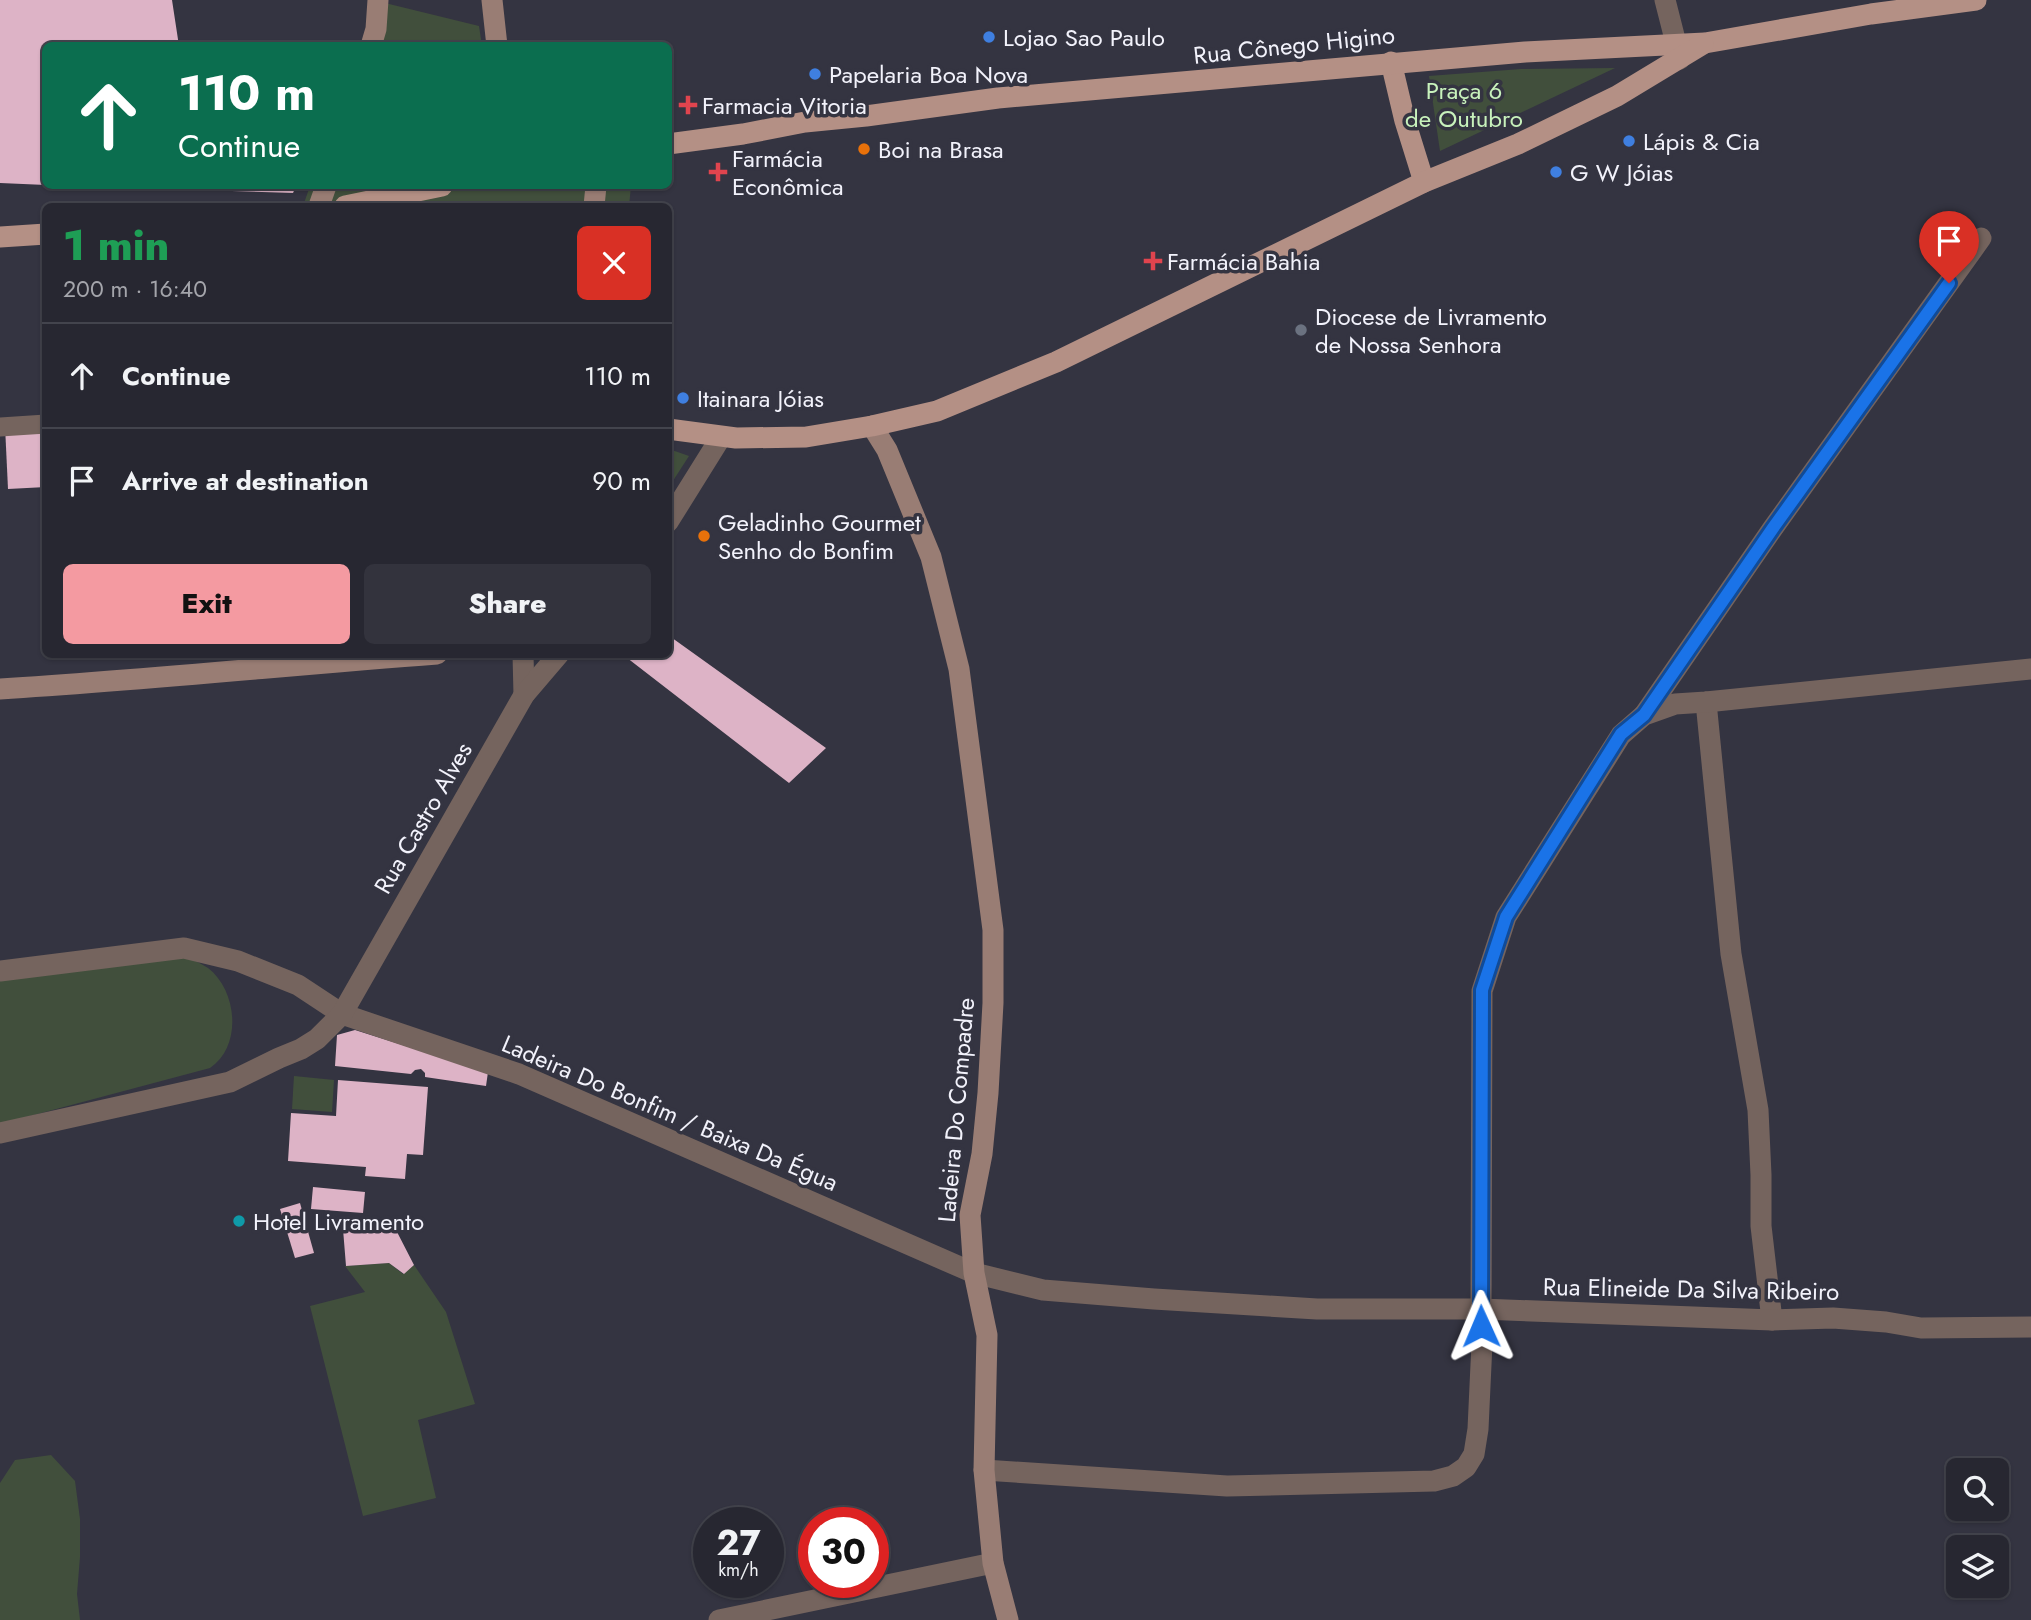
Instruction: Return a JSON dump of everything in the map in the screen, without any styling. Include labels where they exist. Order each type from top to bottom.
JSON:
[{"type":"main road","name":"Rua Cônego Higino","points":[[672,143],[805,122],[998,97],[1579,48],[1678,52],[1705,43],[1858,16],[1976,0]]},
{"type":"main road","points":[[672,430],[721,437],[806,437],[937,411],[1056,362],[1424,182],[1518,144],[1617,96],[1678,52]]},
{"type":"main road","points":[[1391,62],[1405,121],[1424,182]]},
{"type":"main road","points":[[360,203],[427,189]]},
{"type":"main road","points":[[0,237],[42,234]]},
{"type":"street","points":[[372,42],[378,0]]},
{"type":"street","points":[[492,0],[497,42]]},
{"type":"street","points":[[1665,0],[1678,52]]},
{"type":"street","points":[[984,1469],[1227,1486],[1434,1481],[1452,1476],[1466,1467],[1474,1454],[1478,1429],[1482,1351],[1482,990],[1506,917],[1621,734],[1644,715],[1773,528],[1981,238]]},
{"type":"street","name":"Ladeira Do Compadre","points":[[872,426],[887,450],[930,557],[959,669],[992,930],[993,1003],[988,1093],[982,1154],[970,1215],[974,1273],[987,1335],[984,1469],[993,1563]]},
{"type":"street","points":[[672,516],[721,437]]},
{"type":"street","points":[[0,689],[120,682],[385,658]]},
{"type":"street","points":[[523,658],[524,695]]},
{"type":"street","name":"Rua Castro Alves","points":[[0,1133],[230,1082],[317,1039],[342,1014],[524,695],[556,658]]},
{"type":"street","points":[[1644,715],[1675,704],[2031,668]]},
{"type":"street","points":[[1706,702],[1731,954],[1758,1110],[1761,1226],[1772,1320]]},
{"type":"street","name":"Ladeira Do Bonfim / Baixa Da Égua","points":[[0,971],[184,948],[238,961],[298,985],[342,1014],[519,1073],[974,1273]]},
{"type":"street","name":"Rua Elineide Da Silva Ribeiro","points":[[974,1273],[1043,1290],[1154,1300],[1317,1309],[1480,1310],[1772,1320],[1833,1318],[1921,1328],[2031,1327]]},
{"type":"street","points":[[719,1620],[993,1563],[1008,1620]]},
{"type":"lane","points":[[0,427],[42,424]]},
{"type":"green space","points":[[385,3],[479,26],[481,42],[367,42]]},
{"type":"green space","name":"Praça 6 de Outubro","points":[[1615,68],[1440,151],[1429,76],[1521,69]]},
{"type":"green space","points":[[309,189],[631,189],[629,203],[304,203]]},
{"type":"green space","points":[[672,450],[689,456],[672,482]]},
{"type":"green space","points":[[168,950],[208,968],[225,990],[230,1004],[231,1033],[220,1059],[210,1068],[0,1124],[0,972]]},
{"type":"green space","points":[[294,1076],[334,1080],[332,1112],[292,1109]]},
{"type":"green space","points":[[389,1263],[403,1274],[414,1265],[446,1312],[475,1404],[418,1420],[436,1498],[363,1516],[310,1306],[365,1292],[345,1266]]},
{"type":"green space","points":[[51,1455],[75,1481],[80,1519],[77,1594],[80,1620],[0,1620],[0,1483],[15,1460]]},
{"type":"building","points":[[0,0],[172,0],[178,42],[42,42],[42,185],[0,183]]},
{"type":"building","points":[[167,189],[295,189],[293,193]]},
{"type":"building","points":[[42,425],[42,487],[8,489],[5,426]]},
{"type":"building","points":[[672,638],[826,748],[789,783],[627,658],[672,658]]},
{"type":"building","points":[[355,1030],[488,1072],[486,1086],[425,1077],[421,1069],[411,1074],[335,1066],[337,1035]]},
{"type":"building","points":[[338,1080],[428,1087],[423,1155],[407,1154],[405,1179],[365,1176],[366,1167],[288,1161],[291,1113],[336,1116]]},
{"type":"building","points":[[313,1187],[365,1192],[363,1213],[311,1209]]},
{"type":"building","points":[[300,1203],[314,1253],[295,1258],[280,1209]]},
{"type":"building","points":[[343,1229],[396,1230],[414,1265],[404,1274],[389,1263],[346,1266]]},
{"type":"place","name":"Lojao Sao Paulo","points":[[989,37]]},
{"type":"place","name":"Papelaria Boa Nova","points":[[815,74]]},
{"type":"place","name":"Farmacia Vitoria","points":[[688,105]]},
{"type":"place","name":"Lápis & Cia","points":[[1629,141]]},
{"type":"place","name":"Boi na Brasa","points":[[864,149]]},
{"type":"place","name":"Farmácia Econômica","points":[[718,172]]},
{"type":"place","name":"G W Jóias","points":[[1556,172]]},
{"type":"place","name":"Farmácia Bahia","points":[[1153,261]]},
{"type":"place","name":"Diocese de Livramento de Nossa Senhora","points":[[1301,330]]},
{"type":"place","name":"Itainara Jóias","points":[[683,398]]},
{"type":"place","name":"Geladinho Gourmet Senho do Bonfim","points":[[704,536]]},
{"type":"place","name":"Hotel Livramento","points":[[239,1221]]},
{"type":"route","points":[[1481,1326],[1482,990],[1506,917],[1621,734],[1644,715],[1773,528],[1949,283]]}]
